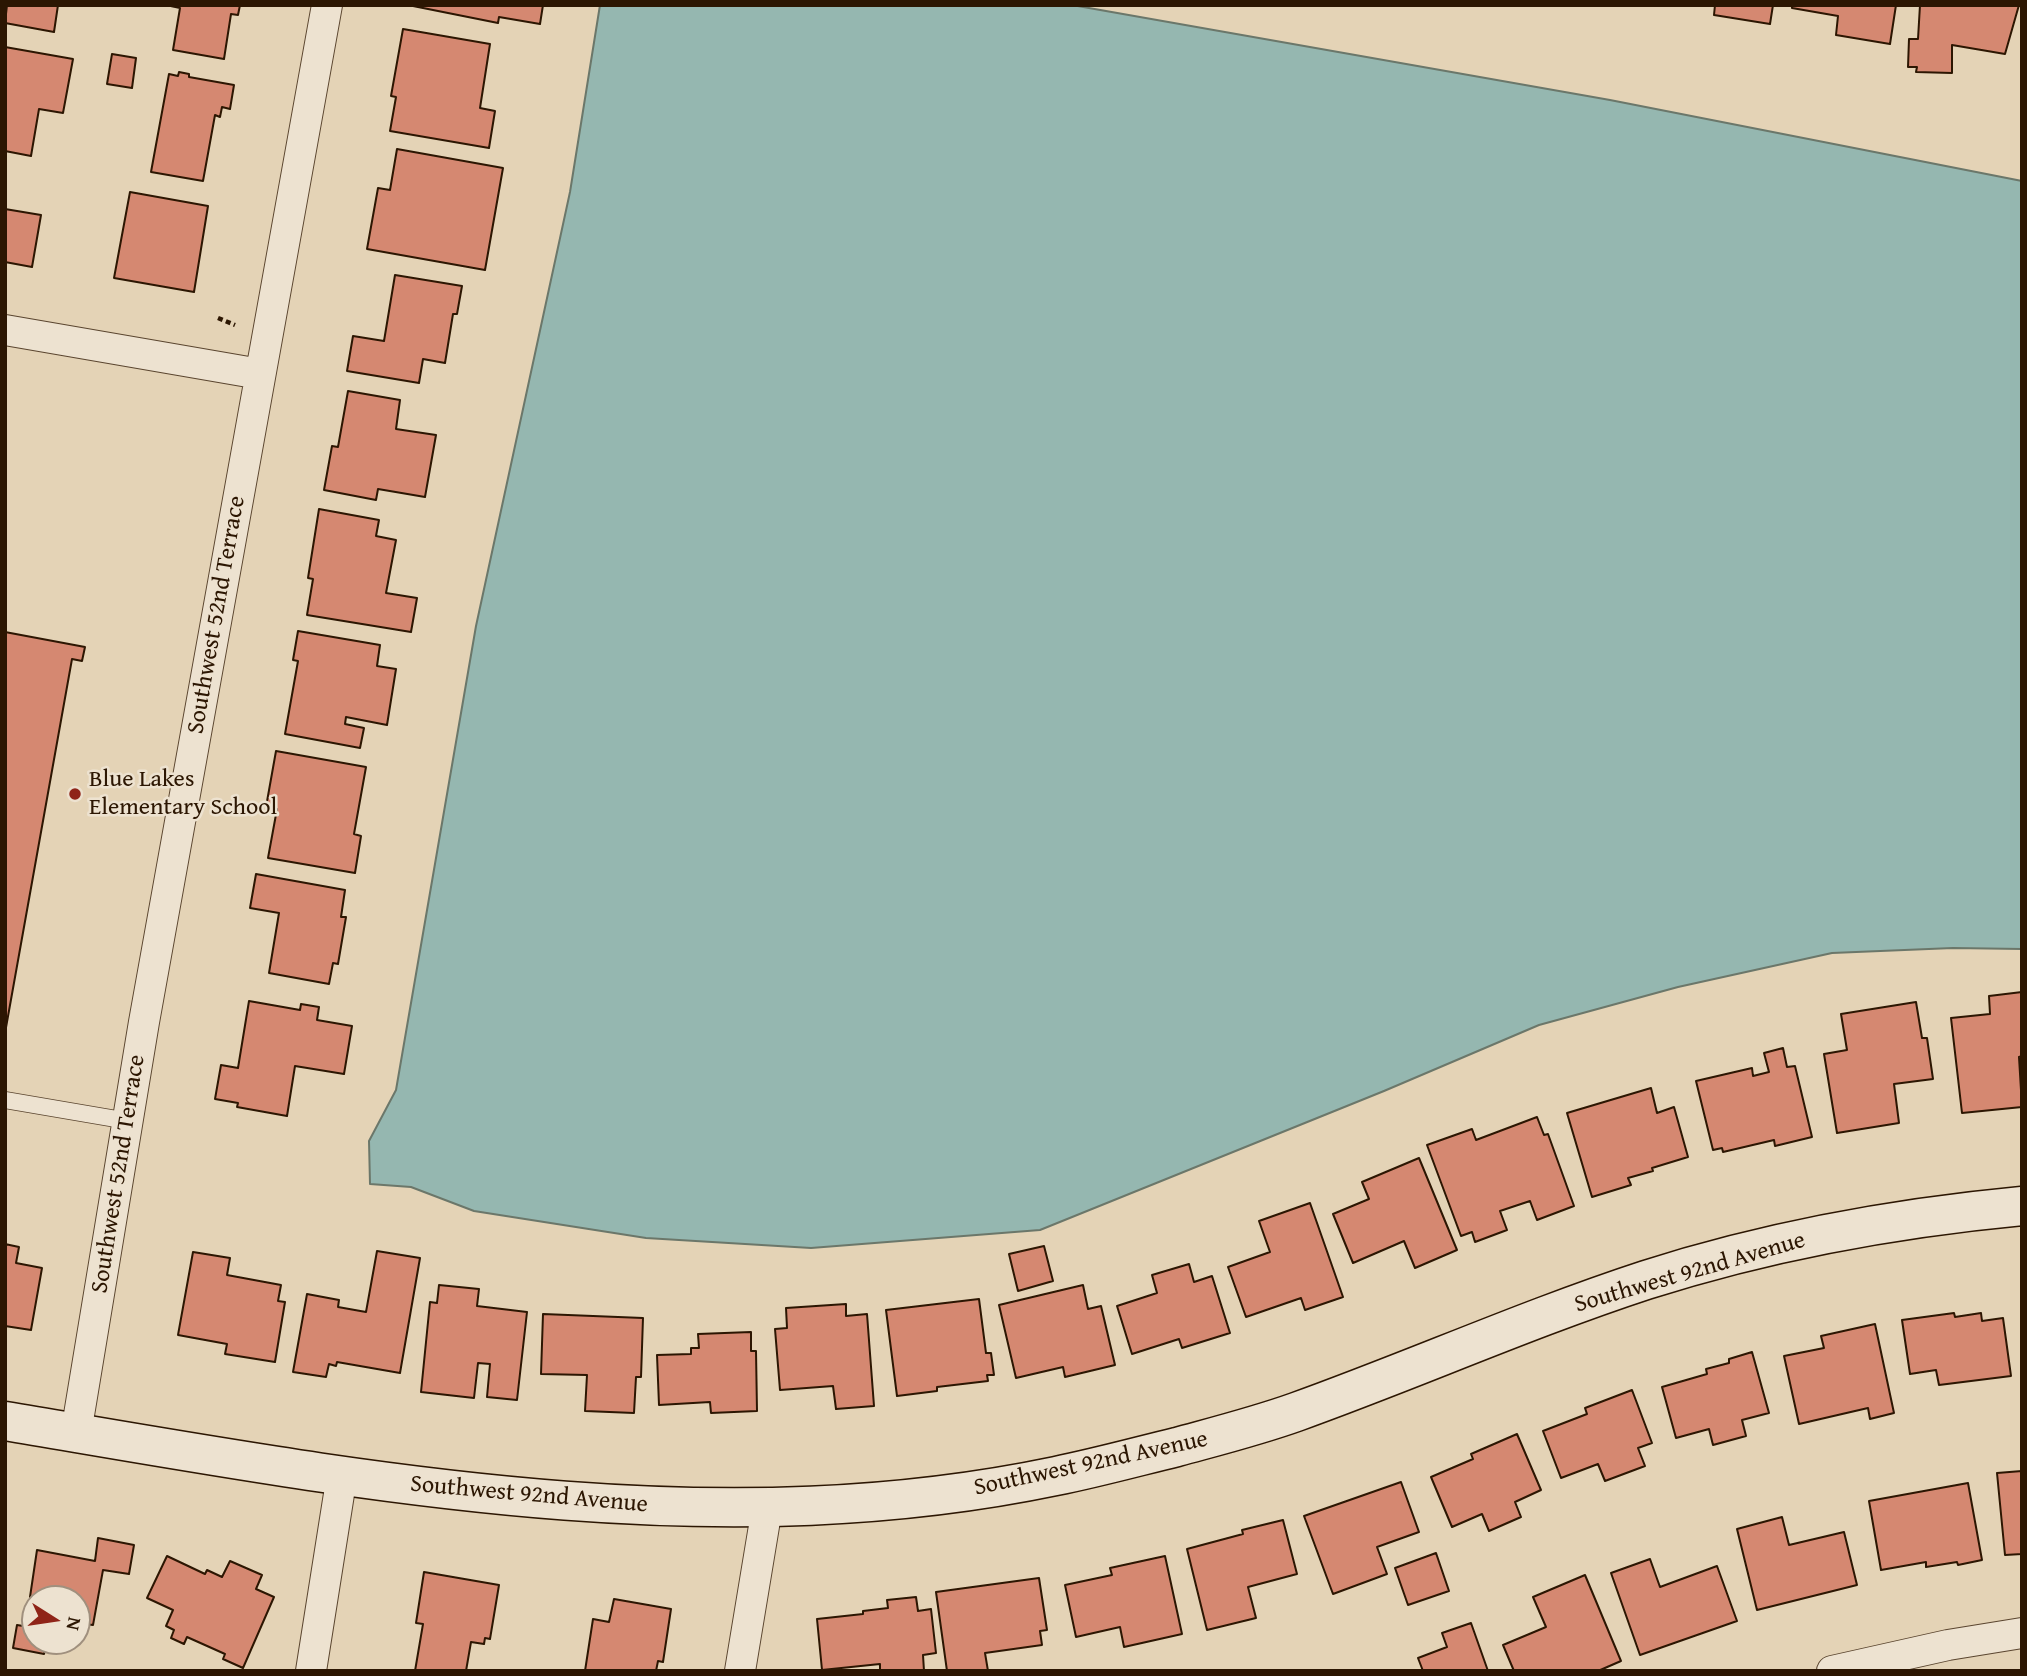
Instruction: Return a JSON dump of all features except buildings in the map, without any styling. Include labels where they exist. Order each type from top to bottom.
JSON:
[{"type":"street","name":"Southwest 52nd Terrace","points":[[76,1433],[144,1022],[327,5]]},
{"type":"street","points":[[5,330],[260,374]]},
{"type":"street","name":"Southwest 92nd Avenue","points":[[5,1421],[461,1492],[670,1507],[767,1508],[868,1504],[1025,1482],[1123,1461],[1290,1414],[1569,1307],[1650,1279],[1753,1251],[1893,1221],[2022,1206]]},
{"type":"street","points":[[311,1671],[342,1475]]},
{"type":"street","points":[[740,1671],[767,1508]]},
{"type":"street","points":[[1832,1671],[1910,1653],[2022,1633]]},
{"type":"lane","points":[[5,1100],[128,1121]]},
{"type":"path","points":[[218,317],[235,325]]},
{"type":"water","points":[[600,5],[1072,5],[1610,100],[2022,181],[2022,949],[1953,948],[1832,953],[1678,987],[1539,1025],[1384,1091],[1040,1230],[811,1248],[646,1238],[474,1211],[411,1187],[370,1184],[369,1141],[396,1090],[476,626],[570,192]]},
{"type":"place","name":"Blue Lakes Elementary School","points":[[75,794]]}]
